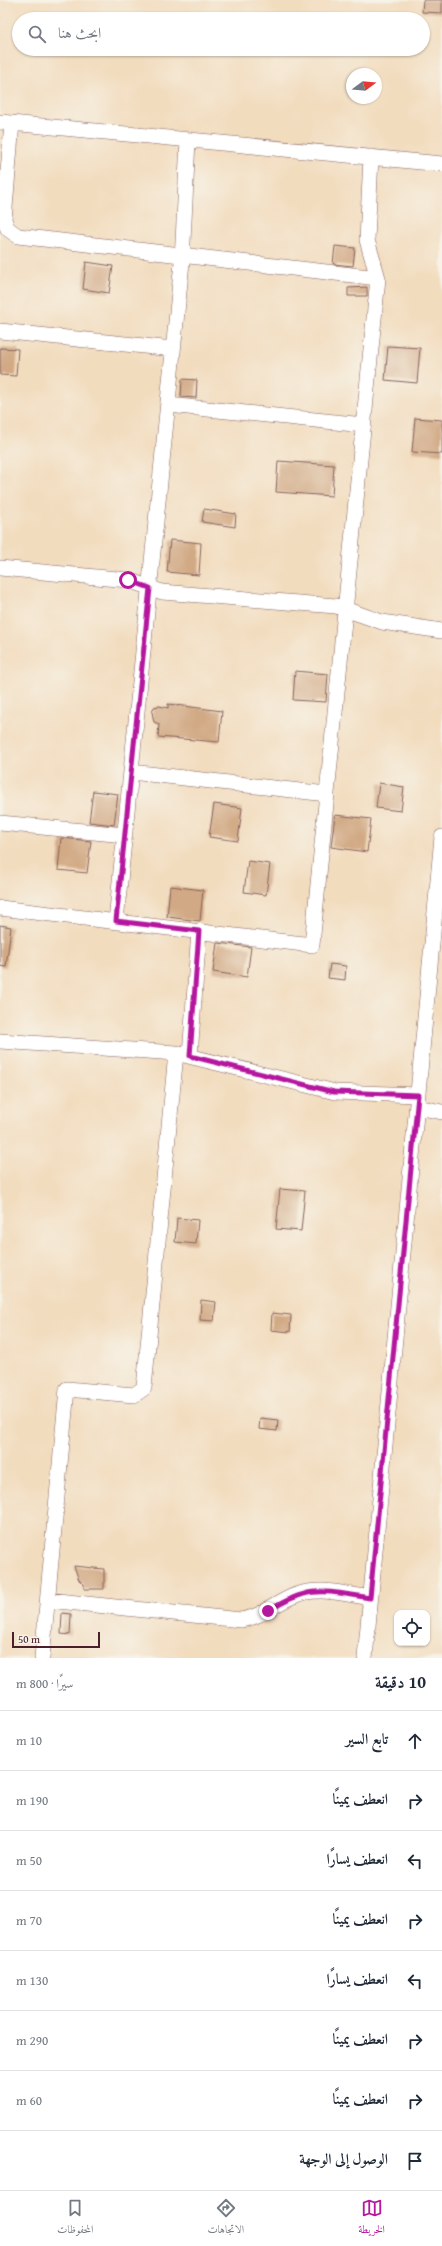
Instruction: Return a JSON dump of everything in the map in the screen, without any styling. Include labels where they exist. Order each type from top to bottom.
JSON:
[{"type":"street","points":[[378,278],[18,236],[8,229],[4,220],[6,123],[442,164]]},
{"type":"street","points":[[116,921],[183,255],[188,140]]},
{"type":"street","points":[[0,908],[312,944],[378,278],[367,240],[371,157]]},
{"type":"street","points":[[0,331],[174,349]]},
{"type":"street","points":[[168,405],[364,425]]},
{"type":"street","points":[[0,568],[128,580],[162,592],[336,606],[382,622],[442,631]]},
{"type":"street","points":[[131,772],[327,794]]},
{"type":"street","points":[[0,823],[125,835]]},
{"type":"street","points":[[365,1658],[417,1101],[436,954],[442,837]]},
{"type":"street","points":[[42,1658],[67,1389],[134,1395],[144,1388],[199,931]]},
{"type":"street","points":[[0,1040],[183,1055],[334,1092],[417,1101],[442,1112]]},
{"type":"street","points":[[48,1600],[241,1620],[253,1618],[291,1596],[318,1590],[370,1598]]},
{"type":"building","points":[[423,0],[442,0],[442,13],[422,12]]},
{"type":"building","points":[[335,246],[355,248],[353,266],[333,264]]},
{"type":"building","points":[[86,262],[113,266],[109,293],[83,289]]},
{"type":"building","points":[[367,287],[367,296],[348,296],[348,288]]},
{"type":"building","points":[[388,346],[420,348],[417,383],[385,380]]},
{"type":"building","points":[[0,348],[18,349],[16,376],[0,375]]},
{"type":"building","points":[[182,379],[197,380],[196,398],[181,397]]},
{"type":"building","points":[[415,418],[442,420],[442,454],[412,452]]},
{"type":"building","points":[[278,461],[334,465],[332,496],[276,492]]},
{"type":"building","points":[[204,509],[236,514],[235,527],[202,522]]},
{"type":"building","points":[[170,540],[201,543],[199,575],[167,572]]},
{"type":"building","points":[[295,671],[328,674],[326,702],[293,700]]},
{"type":"building","points":[[168,704],[222,711],[219,742],[158,737],[159,724],[154,722],[152,712],[154,707],[159,706],[168,708]]},
{"type":"building","points":[[379,783],[404,787],[401,811],[376,808]]},
{"type":"building","points":[[93,791],[118,794],[114,825],[89,822]]},
{"type":"building","points":[[214,804],[242,808],[238,841],[209,837]]},
{"type":"building","points":[[335,815],[371,819],[367,852],[331,847]]},
{"type":"building","points":[[61,838],[91,841],[87,873],[58,870]]},
{"type":"building","points":[[248,861],[270,864],[266,895],[244,892]]},
{"type":"building","points":[[170,886],[203,890],[200,921],[167,917]]},
{"type":"building","points":[[0,925],[11,927],[6,967],[0,966]]},
{"type":"building","points":[[217,943],[251,947],[247,977],[213,972]]},
{"type":"building","points":[[330,964],[346,966],[345,980],[328,978]]},
{"type":"building","points":[[280,1189],[305,1191],[301,1231],[276,1229]]},
{"type":"building","points":[[177,1218],[198,1220],[196,1244],[175,1242]]},
{"type":"building","points":[[201,1300],[216,1302],[214,1321],[200,1320]]},
{"type":"building","points":[[272,1313],[291,1315],[290,1332],[271,1330]]},
{"type":"building","points":[[260,1418],[278,1420],[277,1431],[259,1429]]},
{"type":"building","points":[[74,1566],[104,1569],[104,1589],[84,1589],[84,1584],[79,1580]]},
{"type":"building","points":[[62,1613],[71,1614],[70,1635],[61,1634]]},
{"type":"route","points":[[128,580],[150,588],[116,921],[199,931],[190,1056],[305,1086],[334,1092],[418,1095],[370,1598],[318,1590],[291,1596],[268,1611]]}]
